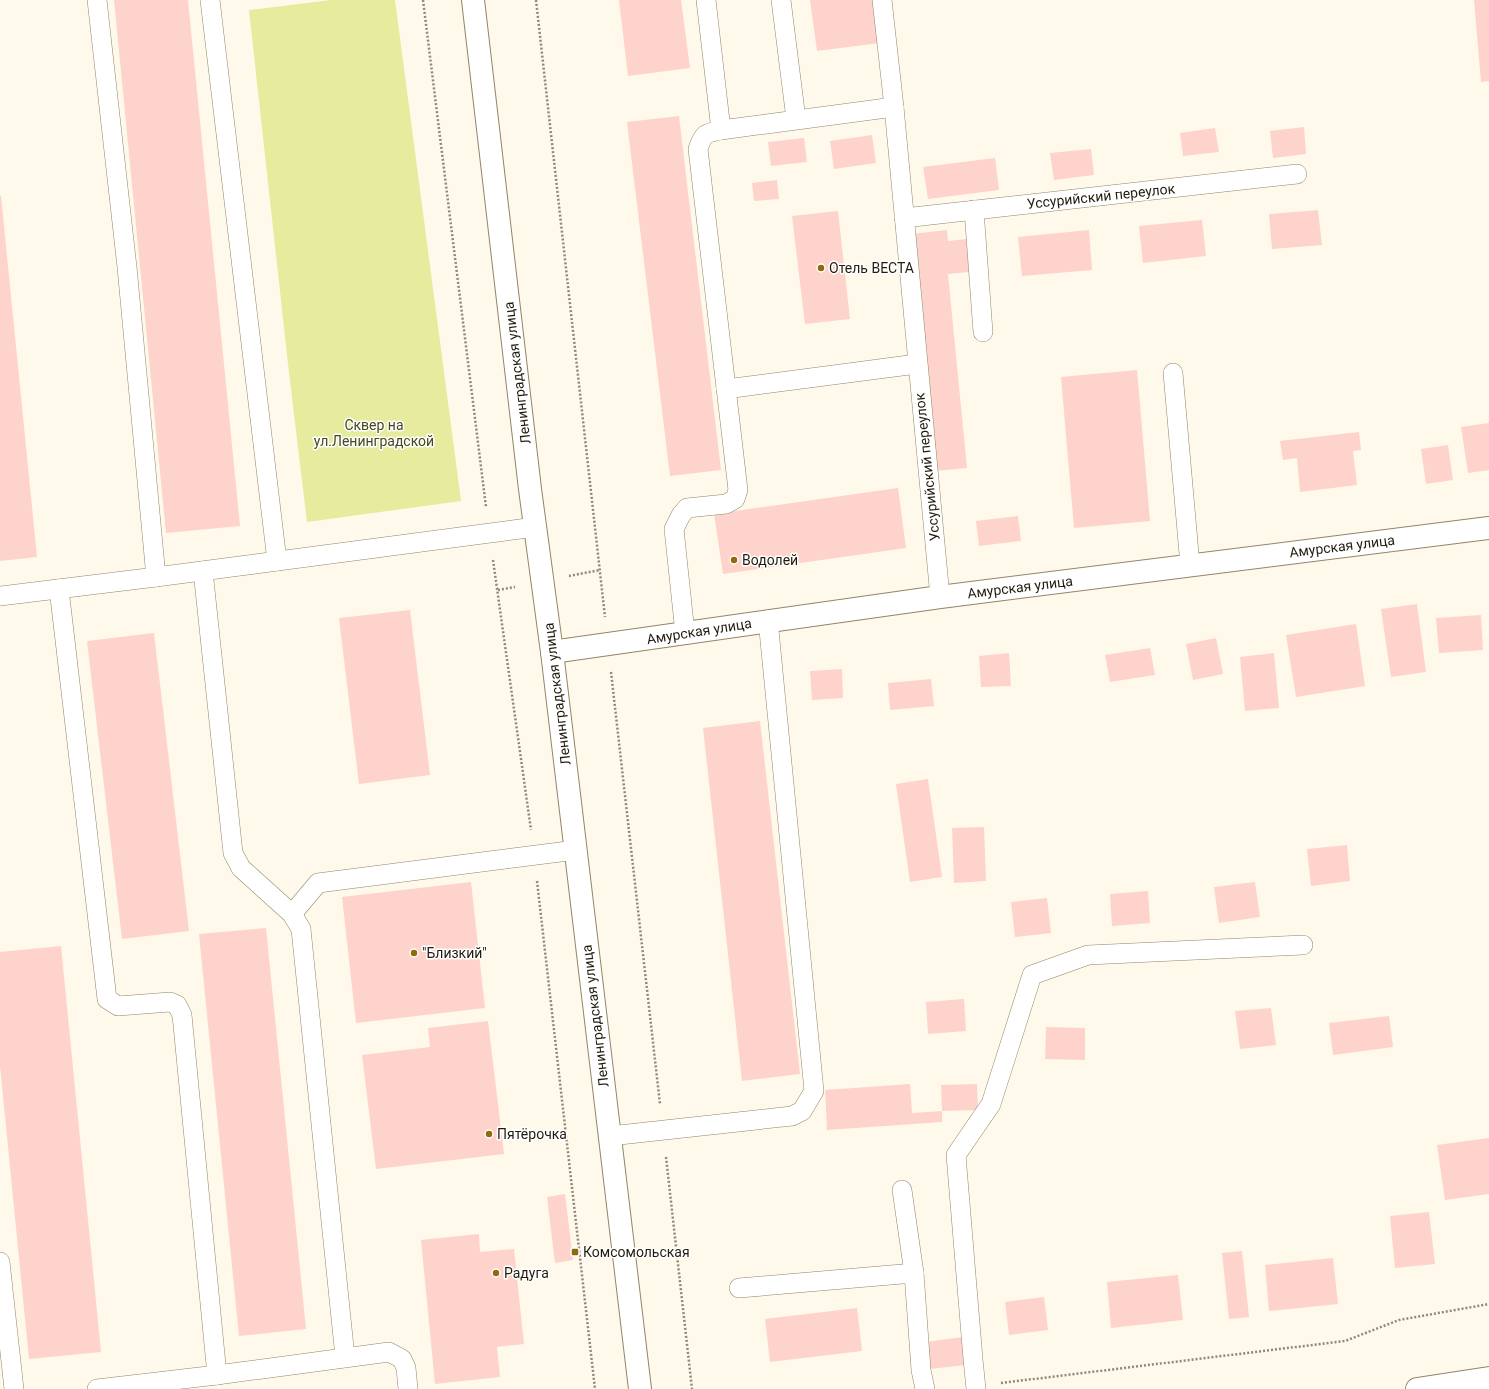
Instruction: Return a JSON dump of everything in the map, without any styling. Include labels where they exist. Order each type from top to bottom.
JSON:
[{"type":"main road","name":"Ленинградская улица","points":[[474,0],[535,527],[552,652],[640,1389]]},
{"type":"main road","name":"Амурская улица","points":[[552,652],[768,620],[940,597],[1489,528]]},
{"type":"main road","points":[[1417,1389],[1476,1383]]},
{"type":"lane","points":[[97,0],[126,267],[156,578]]},
{"type":"lane","points":[[210,0],[277,561]]},
{"type":"lane","points":[[706,0],[721,130]]},
{"type":"lane","points":[[781,0],[796,119]]},
{"type":"lane","name":"Уссурийский переулок","points":[[882,0],[894,107],[940,597]]},
{"type":"lane","points":[[685,633],[674,529],[686,508],[726,504],[735,499],[738,490],[698,149],[702,138],[708,132],[894,107]]},
{"type":"lane","name":"Уссурийский переулок","points":[[904,218],[1297,174]]},
{"type":"lane","points":[[974,210],[983,332]]},
{"type":"lane","points":[[726,389],[917,364]]},
{"type":"lane","points":[[1172,372],[1190,565]]},
{"type":"lane","points":[[0,596],[156,578],[535,527]]},
{"type":"lane","points":[[203,571],[234,852],[241,868],[292,914],[301,929],[345,1357]]},
{"type":"lane","points":[[59,589],[107,999],[118,1006],[170,1002],[176,1004],[182,1015],[217,1375]]},
{"type":"lane","points":[[610,1136],[792,1116],[802,1111],[814,1091],[768,620]]},
{"type":"lane","points":[[292,914],[318,882],[576,850]]},
{"type":"lane","points":[[976,1388],[956,1155],[991,1104],[1032,975],[1088,955],[1303,945]]},
{"type":"lane","points":[[902,1190],[914,1273],[921,1370],[925,1389]]},
{"type":"lane","points":[[0,1262],[14,1389]]},
{"type":"lane","points":[[739,1288],[914,1273]]},
{"type":"lane","points":[[97,1389],[389,1352],[402,1359],[406,1368],[408,1389]]},
{"type":"path","points":[[423,0],[490,533],[535,855],[595,1389]]},
{"type":"path","points":[[536,0],[692,1389]]},
{"type":"path","points":[[976,1388],[1345,1341],[1399,1320],[1489,1304]]},
{"type":"green space","name":"Сквер на ул.Ленинградской","points":[[331,0],[395,0],[461,501],[307,522],[249,10]]},
{"type":"building","points":[[114,0],[188,0],[240,526],[166,533]]},
{"type":"building","points":[[619,0],[681,0],[690,68],[628,76]]},
{"type":"building","points":[[810,0],[875,0],[880,43],[817,51]]},
{"type":"building","points":[[1474,0],[1489,0],[1489,81],[1481,82]]},
{"type":"building","points":[[679,116],[721,470],[670,476],[627,122]]},
{"type":"building","points":[[1304,127],[1306,154],[1273,158],[1270,131]]},
{"type":"building","points":[[1215,128],[1219,152],[1183,156],[1180,133]]},
{"type":"building","points":[[872,135],[876,163],[834,169],[830,141]]},
{"type":"building","points":[[804,138],[807,162],[771,166],[768,142]]},
{"type":"building","points":[[1091,149],[1094,175],[1054,180],[1050,153]]},
{"type":"building","points":[[995,158],[999,190],[928,199],[923,167]]},
{"type":"building","points":[[777,180],[779,199],[754,201],[752,183]]},
{"type":"building","points":[[0,196],[37,557],[0,561]]},
{"type":"building","points":[[1318,210],[1322,245],[1272,249],[1269,214]]},
{"type":"building","name":"Отель ВЕСТА","points":[[838,211],[850,319],[805,324],[792,216]]},
{"type":"building","points":[[1202,220],[1206,256],[1143,263],[1139,226]]},
{"type":"building","points":[[947,230],[948,241],[966,239],[969,272],[948,274],[967,468],[935,471],[912,234]]},
{"type":"building","points":[[1089,230],[1092,270],[1022,276],[1018,237]]},
{"type":"building","points":[[1137,370],[1150,521],[1074,528],[1061,377]]},
{"type":"building","points":[[1489,423],[1489,470],[1468,473],[1461,427]]},
{"type":"building","points":[[1359,432],[1361,450],[1353,451],[1357,485],[1300,492],[1297,458],[1283,460],[1280,441]]},
{"type":"building","points":[[1448,445],[1453,480],[1426,484],[1421,449]]},
{"type":"building","points":[[898,488],[906,548],[723,574],[714,514]]},
{"type":"building","points":[[1018,516],[1021,541],[979,546],[976,521]]},
{"type":"building","points":[[1417,604],[1426,672],[1391,677],[1381,609]]},
{"type":"building","points":[[410,610],[430,775],[359,784],[339,618]]},
{"type":"building","points":[[1481,615],[1483,650],[1439,653],[1436,618]]},
{"type":"building","points":[[1356,624],[1365,686],[1296,697],[1286,635]]},
{"type":"building","points":[[154,633],[189,931],[122,939],[87,641]]},
{"type":"building","points":[[1216,638],[1223,674],[1193,680],[1186,644]]},
{"type":"building","points":[[1150,648],[1155,675],[1110,682],[1105,655]]},
{"type":"building","points":[[1009,653],[1011,686],[981,687],[979,656]]},
{"type":"building","points":[[1274,653],[1279,708],[1245,711],[1240,657]]},
{"type":"building","points":[[842,669],[843,698],[812,700],[810,671]]},
{"type":"building","points":[[931,679],[934,706],[890,710],[888,683]]},
{"type":"building","points":[[760,721],[800,1074],[742,1081],[703,728]]},
{"type":"building","points":[[928,779],[942,877],[910,882],[896,784]]},
{"type":"building","points":[[984,827],[986,881],[954,883],[952,828]]},
{"type":"building","points":[[1347,845],[1350,881],[1311,886],[1307,849]]},
{"type":"building","name":"\"Близкий\"","points":[[471,882],[485,1008],[356,1023],[342,897]]},
{"type":"building","points":[[1255,882],[1260,917],[1219,923],[1214,887]]},
{"type":"building","points":[[1148,891],[1150,923],[1112,926],[1110,894]]},
{"type":"building","points":[[1047,898],[1051,933],[1015,937],[1011,902]]},
{"type":"building","points":[[266,928],[306,1329],[239,1336],[199,934]]},
{"type":"building","points":[[61,946],[101,1352],[29,1359],[0,1066],[0,952]]},
{"type":"building","points":[[964,999],[966,1031],[928,1034],[926,1002]]},
{"type":"building","points":[[1271,1008],[1276,1045],[1240,1049],[1235,1011]]},
{"type":"building","points":[[1389,1016],[1393,1047],[1333,1055],[1329,1023]]},
{"type":"building","points":[[488,1021],[504,1154],[376,1169],[362,1055],[430,1047],[428,1028]]},
{"type":"building","points":[[1046,1027],[1085,1028],[1085,1060],[1045,1059]]},
{"type":"building","points":[[910,1084],[912,1113],[942,1111],[942,1122],[827,1130],[825,1090]]},
{"type":"building","points":[[977,1084],[978,1110],[942,1111],[941,1085]]},
{"type":"building","points":[[1489,1138],[1489,1194],[1445,1200],[1437,1145]]},
{"type":"building","points":[[565,1194],[573,1260],[555,1263],[547,1197]]},
{"type":"building","points":[[1429,1212],[1435,1264],[1395,1268],[1390,1216]]},
{"type":"building","points":[[479,1234],[480,1252],[514,1249],[524,1344],[497,1347],[500,1377],[435,1384],[421,1240]]},
{"type":"building","points":[[1242,1251],[1249,1317],[1229,1319],[1222,1253]]},
{"type":"building","points":[[1333,1258],[1338,1304],[1269,1311],[1265,1265]]},
{"type":"building","points":[[1178,1275],[1183,1320],[1111,1328],[1107,1282]]},
{"type":"building","points":[[1044,1297],[1048,1330],[1009,1335],[1005,1302]]},
{"type":"building","points":[[857,1308],[862,1351],[770,1362],[765,1319]]},
{"type":"building","points":[[963,1337],[966,1365],[930,1369],[926,1342]]},
{"type":"place","name":"Отель ВЕСТА","points":[[821,268]]},
{"type":"place","name":"Водолей","points":[[734,560]]},
{"type":"place","name":"\"Близкий\"","points":[[414,953]]},
{"type":"place","name":"Пятёрочка","points":[[489,1134]]},
{"type":"place","name":"Комсомольская","points":[[575,1252]]},
{"type":"place","name":"Радуга","points":[[496,1273]]}]
